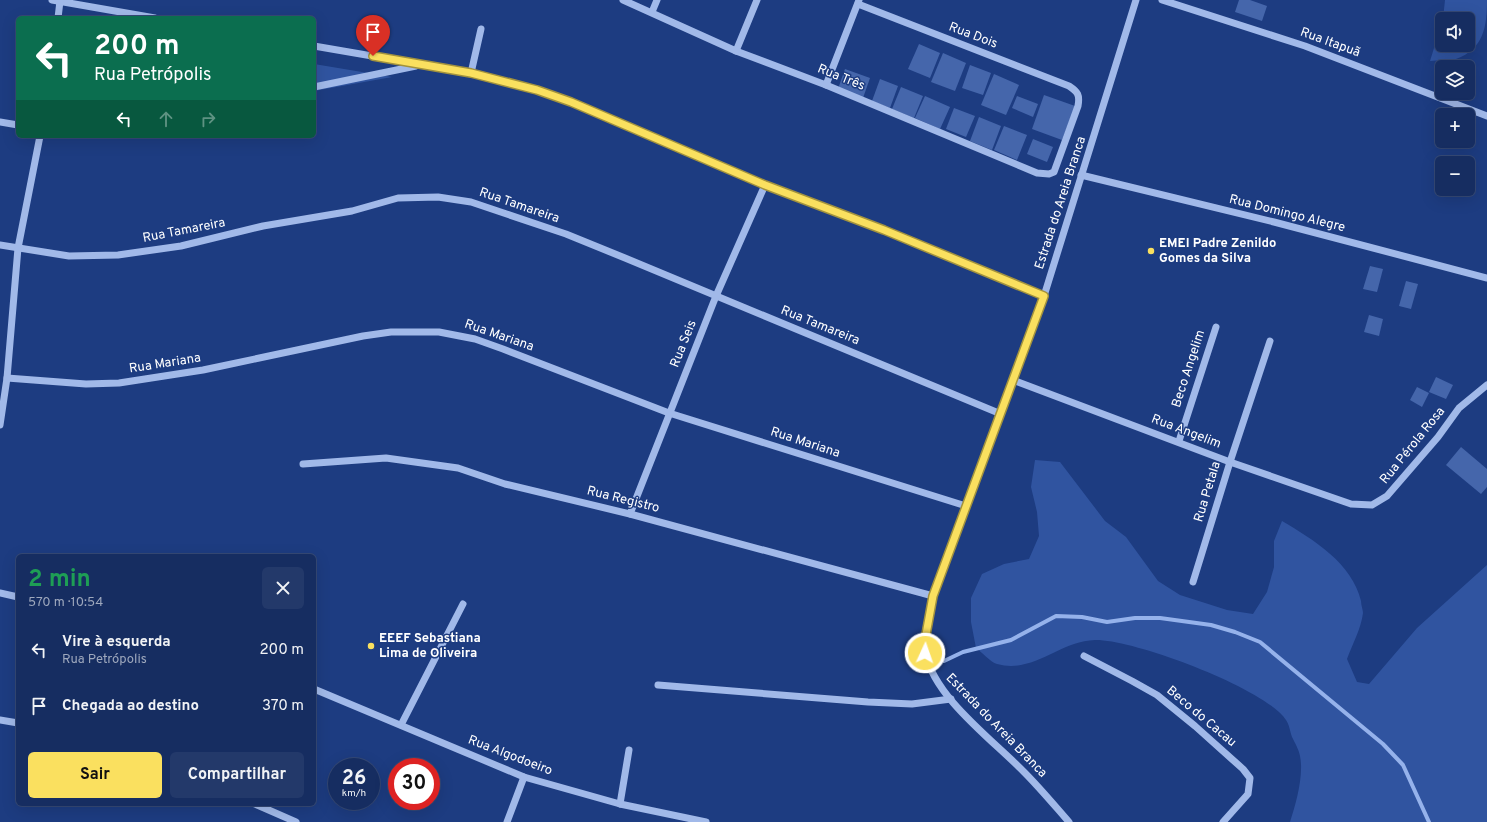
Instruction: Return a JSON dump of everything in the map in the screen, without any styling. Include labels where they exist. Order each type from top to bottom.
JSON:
[{"type":"street","points":[[52,0],[144,16]]},
{"type":"street","name":"Rua Três","points":[[623,0],[736,50],[826,85],[1038,173],[1051,173]]},
{"type":"street","points":[[652,12],[657,0]]},
{"type":"street","points":[[736,50],[757,0]]},
{"type":"street","name":"Estrada do Areia Branca","points":[[1069,822],[1024,772],[951,699],[935,680],[925,653],[925,640],[933,596],[1044,296],[1103,112],[1136,0]]},
{"type":"street","name":"Rua Itapuã","points":[[1162,0],[1305,46],[1487,116]]},
{"type":"street","points":[[58,16],[60,1]]},
{"type":"street","points":[[826,85],[858,2]]},
{"type":"street","name":"Rua Dois","points":[[858,2],[1069,86],[1078,94],[1079,100],[1076,113],[1058,164],[1054,172],[1051,173]]},
{"type":"street","points":[[471,73],[481,29]]},
{"type":"street","points":[[316,46],[471,73],[537,90],[571,102],[765,185],[884,230],[1044,296]]},
{"type":"street","points":[[316,87],[422,64]]},
{"type":"street","points":[[0,122],[16,125]]},
{"type":"street","points":[[0,425],[7,378],[18,248],[40,138]]},
{"type":"street","name":"Rua Domingo Alegre","points":[[1082,175],[1274,222],[1487,278]]},
{"type":"street","name":"Rua Seis","points":[[630,514],[716,296],[765,185]]},
{"type":"street","name":"Rua Tamareira","points":[[0,245],[69,256],[118,255],[181,246],[263,226],[352,211],[398,198],[438,197],[471,202],[566,234],[1001,414]]},
{"type":"street","name":"Beco Angelim","points":[[1179,441],[1216,327]]},
{"type":"street","name":"Rua Mariana","points":[[7,378],[86,384],[119,383],[203,370],[363,336],[391,332],[439,332],[475,339],[669,413],[966,506]]},
{"type":"street","name":"Rua Petala","points":[[1193,582],[1230,462],[1270,341]]},
{"type":"street","name":"Rua Angelim","points":[[1013,380],[1179,441],[1230,462],[1351,504]]},
{"type":"street","name":"Rua Pérola Rosa","points":[[1351,504],[1372,505],[1388,496],[1438,437],[1459,408],[1487,385]]},
{"type":"street","name":"Rua Registro","points":[[303,464],[386,458],[458,468],[505,484],[630,514],[933,596]]},
{"type":"street","points":[[0,593],[16,597]]},
{"type":"street","points":[[401,725],[463,604]]},
{"type":"street","name":"Beco do Cacau","points":[[1084,656],[1132,680],[1157,695],[1195,726],[1243,769],[1250,778],[1248,794],[1223,822]]},
{"type":"street","points":[[658,685],[868,702],[912,704],[951,699]]},
{"type":"street","name":"Rua Algodoeiro","points":[[316,690],[524,777],[620,804],[706,822]]},
{"type":"street","points":[[0,720],[16,723]]},
{"type":"street","points":[[620,804],[629,750]]},
{"type":"street","points":[[507,822],[524,777]]},
{"type":"street","points":[[260,806],[296,822]]},
{"type":"shaded area","points":[[1445,0],[1487,0],[1485,27],[1482,36],[1475,47],[1475,12],[1444,12]]},
{"type":"shaded area","points":[[1435,45],[1435,52],[1469,52],[1453,60],[1430,61]]},
{"type":"shaded area","points":[[316,64],[392,77],[316,91]]},
{"type":"shaded area","points":[[1035,460],[1060,462],[1105,521],[1126,537],[1158,581],[1180,595],[1227,610],[1253,614],[1267,592],[1274,567],[1274,541],[1282,521],[1307,536],[1340,564],[1356,587],[1361,601],[1363,613],[1362,619],[1347,659],[1357,682],[1369,684],[1417,628],[1487,565],[1487,822],[1290,822],[1297,798],[1301,772],[1301,764],[1297,746],[1286,720],[1273,707],[1253,694],[1226,680],[1167,656],[1113,642],[1095,640],[1082,642],[1023,665],[1010,666],[997,664],[989,659],[976,648],[971,622],[971,598],[982,574],[1004,564],[1029,559],[1039,536],[1037,512],[1031,487]]},
{"type":"building","points":[[1239,0],[1250,0],[1267,6],[1262,21],[1235,12]]},
{"type":"building","points":[[919,44],[940,53],[930,78],[908,69]]},
{"type":"building","points":[[943,53],[966,63],[955,91],[931,82]]},
{"type":"building","points":[[970,65],[991,73],[983,95],[962,88]]},
{"type":"building","points":[[845,69],[870,78],[863,98],[838,89]]},
{"type":"building","points":[[994,74],[1019,85],[1006,115],[981,105]]},
{"type":"building","points":[[880,79],[898,86],[890,108],[872,101]]},
{"type":"building","points":[[901,87],[923,96],[914,118],[892,109]]},
{"type":"building","points":[[1044,95],[1075,106],[1062,140],[1032,129]]},
{"type":"building","points":[[925,96],[950,107],[940,129],[915,118]]},
{"type":"building","points":[[1017,96],[1038,104],[1033,117],[1012,108]]},
{"type":"building","points":[[954,108],[975,116],[966,137],[946,129]]},
{"type":"building","points":[[979,117],[1001,126],[992,150],[970,141]]},
{"type":"building","points":[[1004,126],[1027,135],[1017,160],[994,150]]},
{"type":"building","points":[[1033,139],[1053,147],[1047,162],[1027,154]]},
{"type":"building","points":[[1370,266],[1383,269],[1377,292],[1363,289]]},
{"type":"building","points":[[1406,281],[1418,284],[1411,309],[1399,306]]},
{"type":"building","points":[[1369,315],[1383,319],[1379,336],[1364,332]]},
{"type":"building","points":[[1436,377],[1453,385],[1446,399],[1429,392]]},
{"type":"building","points":[[1417,387],[1429,393],[1422,407],[1410,400]]},
{"type":"building","points":[[1461,447],[1487,469],[1487,487],[1481,494],[1446,465]]},
{"type":"waterway","points":[[944,661],[963,652],[1011,640],[1056,616],[1082,617],[1107,622],[1135,618],[1160,618],[1211,625],[1235,632],[1260,642],[1383,744],[1403,765],[1429,822]]},
{"type":"place","name":"EMEI Padre Zenildo Gomes da Silva","points":[[1151,251]]},
{"type":"place","name":"EEEF Sebastiana Lima de Oliveira","points":[[371,646]]},
{"type":"route","points":[[373,56],[471,73],[537,90],[571,102],[765,185],[884,230],[1044,296],[933,596],[925,640],[925,653]]}]
